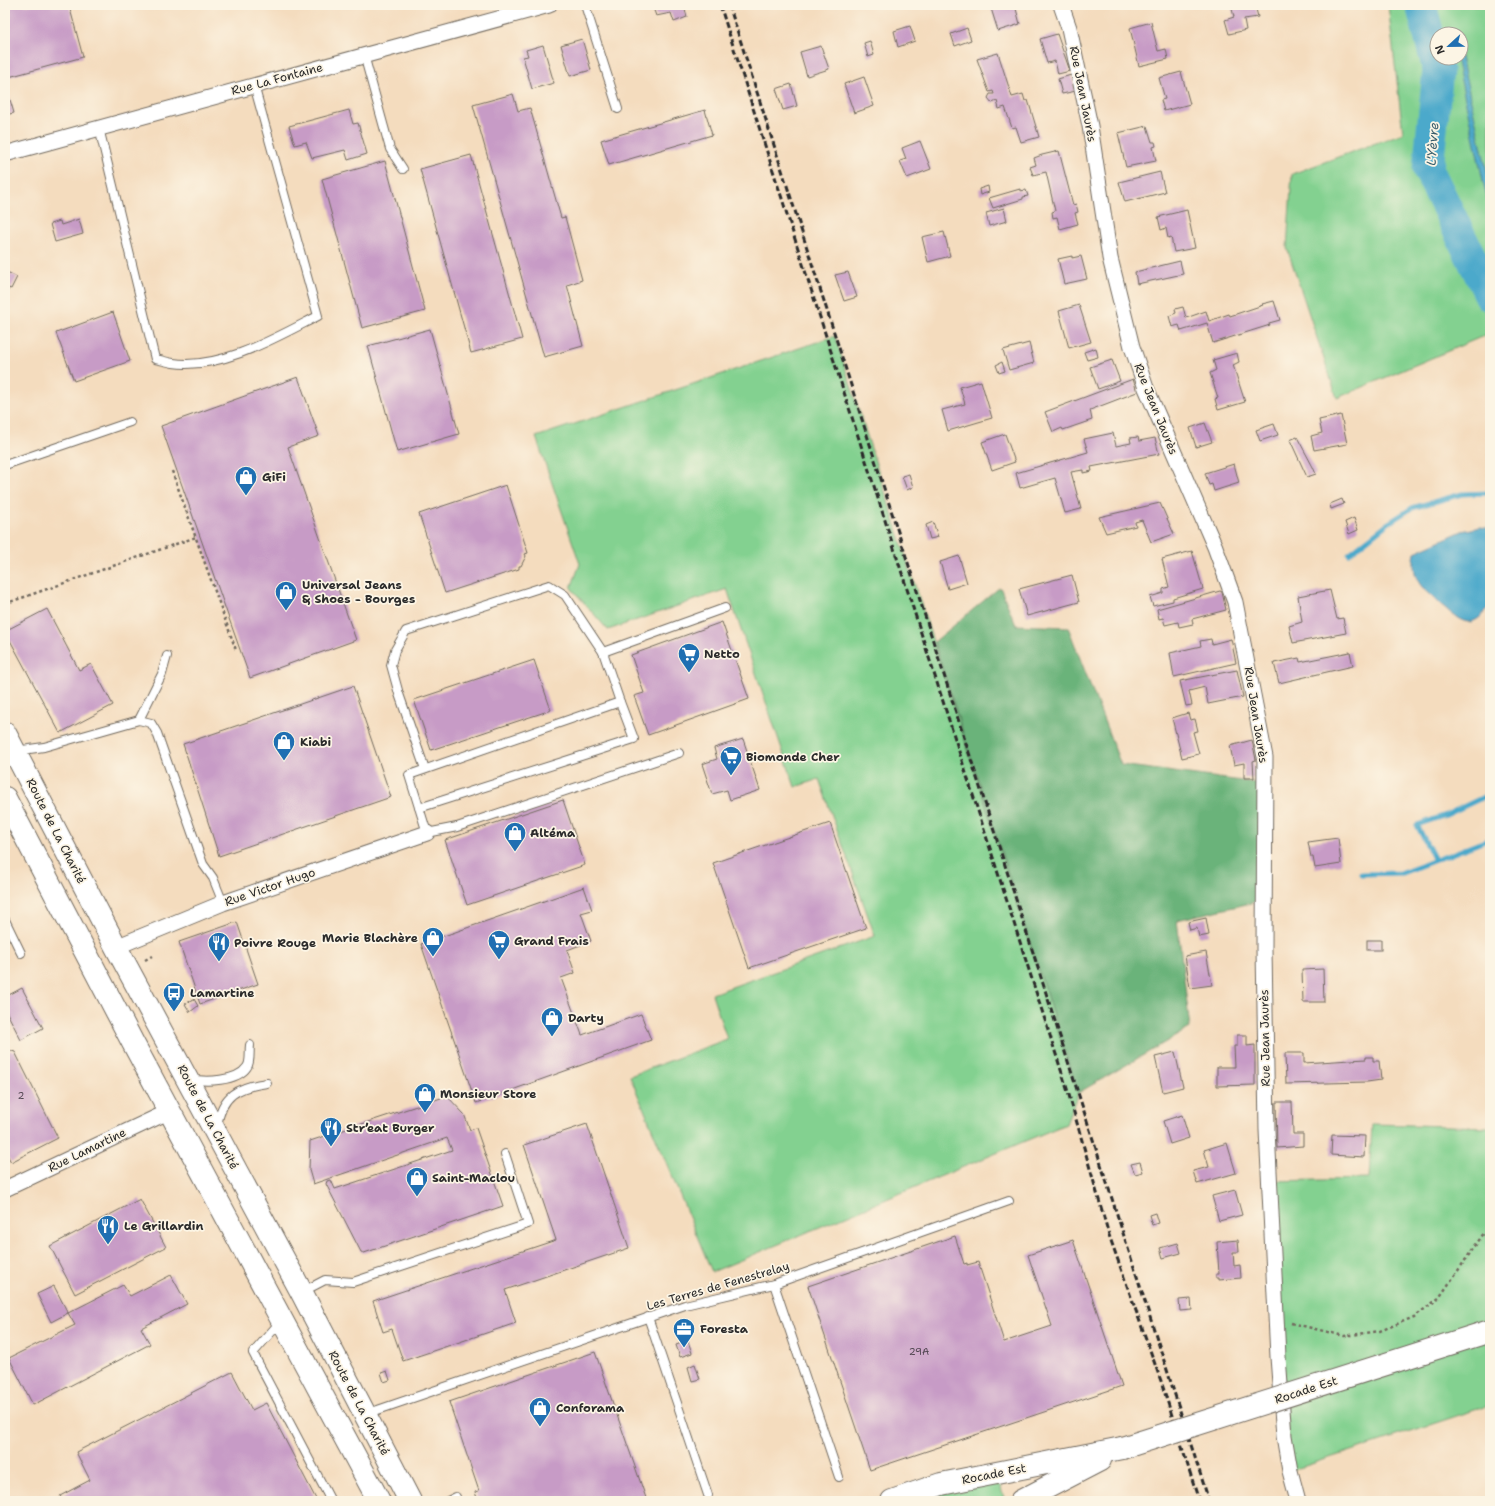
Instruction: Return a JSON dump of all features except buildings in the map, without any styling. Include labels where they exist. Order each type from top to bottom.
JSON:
[{"type":"main road","name":"Route de La Charité","points":[[10,742],[116,947],[302,1293],[410,1501]]},
{"type":"main road","points":[[5,798],[170,1111],[379,1501]]},
{"type":"main road","name":"Rocade Est","points":[[892,1501],[941,1484],[1122,1448],[1490,1331]]},
{"type":"main road","name":"Rocade Est","points":[[1022,1501],[1122,1448]]},
{"type":"street","name":"Rue La Fontaine","points":[[5,154],[549,5]]},
{"type":"street","name":"Rue Jean Jaurès","points":[[1061,5],[1070,28],[1090,126],[1110,258],[1132,347],[1146,388],[1215,547],[1235,602],[1265,757],[1264,949],[1267,1130],[1276,1319],[1284,1436],[1290,1471],[1298,1501]]},
{"type":"street","name":"Rue Victor Hugo","points":[[116,947],[223,903],[427,833]]},
{"type":"street","name":"Rue Lamartine","points":[[5,1189],[170,1111]]},
{"type":"lane","points":[[585,5],[618,109]]},
{"type":"lane","points":[[364,55],[390,149],[403,169]]},
{"type":"lane","points":[[99,128],[155,359],[174,363],[201,363],[236,355],[272,340],[318,316],[254,85]]},
{"type":"lane","points":[[5,465],[130,422]]},
{"type":"lane","points":[[419,808],[634,739],[603,652],[565,595],[550,585],[406,631],[396,650],[391,665],[399,694],[425,769]]},
{"type":"lane","points":[[603,652],[725,608]]},
{"type":"lane","points":[[139,720],[162,674],[167,656]]},
{"type":"lane","points":[[620,702],[409,775],[427,833],[457,827],[679,753]]},
{"type":"lane","points":[[10,742],[44,747],[139,720],[151,723],[157,733],[203,864],[213,878],[223,903]]},
{"type":"lane","points":[[5,920],[21,953]]},
{"type":"lane","points":[[187,1078],[209,1082],[230,1078],[247,1067],[250,1045]]},
{"type":"lane","points":[[216,1135],[219,1113],[223,1103],[230,1096],[248,1087],[266,1083]]},
{"type":"lane","points":[[302,1293],[325,1280],[353,1282],[528,1224],[505,1154]]},
{"type":"lane","name":"Les Terres de Fenestrelay","points":[[365,1414],[685,1305],[774,1284],[1009,1201]]},
{"type":"lane","points":[[774,1284],[839,1477]]},
{"type":"lane","points":[[648,1317],[708,1495]]},
{"type":"lane","points":[[282,1319],[253,1353],[331,1501]]},
{"type":"path","points":[[172,471],[236,650]]},
{"type":"path","points":[[5,602],[17,600],[196,536]]},
{"type":"path","points":[[1276,1319],[1344,1336],[1380,1331],[1408,1320],[1439,1298],[1484,1233],[1490,1229]]},
{"type":"green space","points":[[1388,5],[1490,5],[1490,344],[1486,335],[1337,398],[1287,248],[1292,174],[1403,133]]},
{"type":"green space","points":[[835,336],[1078,1093],[1066,1124],[712,1272],[630,1076],[727,1039],[712,994],[875,936],[819,779],[795,787],[727,589],[608,630],[571,588],[580,564],[536,437]]},
{"type":"green space","points":[[1000,587],[1016,625],[1068,627],[1121,765],[1265,784],[1264,900],[1177,920],[1190,1028],[1078,1093],[934,642]]},
{"type":"green space","points":[[1372,1124],[1490,1127],[1490,1405],[1290,1471],[1269,1181],[1369,1179]]},
{"type":"green space","points":[[998,1479],[1005,1501],[912,1501]]},
{"type":"water","points":[[1458,66],[1463,66],[1490,184],[1489,208]]},
{"type":"water","points":[[1481,527],[1490,529],[1490,606],[1478,619],[1468,622],[1461,620],[1453,614],[1431,596],[1420,584],[1415,571],[1415,552],[1462,531]]},
{"type":"waterway","name":"L'Yèvre","points":[[1421,5],[1438,70],[1428,169],[1490,296]]},
{"type":"waterway","points":[[1349,554],[1387,524],[1412,508],[1462,494],[1490,493]]},
{"type":"waterway","points":[[1435,860],[1417,825],[1446,815],[1490,794]]},
{"type":"waterway","points":[[1361,874],[1402,873],[1490,839]]},
{"type":"railway","points":[[720,5],[1069,1095],[1109,1235],[1161,1381],[1199,1501]]},
{"type":"railway","points":[[729,5],[1209,1501]]},
{"type":"place","name":"GiFi","points":[[246,496]]},
{"type":"place","name":"Universal Jeans & Shoes - Bourges","points":[[286,612]]},
{"type":"place","name":"Netto","points":[[689,674]]},
{"type":"place","name":"Kiabi","points":[[284,762]]},
{"type":"place","name":"Biomonde Cher","points":[[731,776]]},
{"type":"place","name":"Altéma","points":[[515,852]]},
{"type":"place","name":"Marie Blachère","points":[[433,958]]},
{"type":"place","name":"Grand Frais","points":[[499,960]]},
{"type":"place","name":"Poivre Rouge","points":[[219,962]]},
{"type":"place","name":"Lamartine","points":[[174,1012]]},
{"type":"place","name":"Darty","points":[[552,1038]]},
{"type":"place","name":"Monsieur Store","points":[[425,1114]]},
{"type":"place","name":"Str’eat Burger","points":[[331,1148]]},
{"type":"place","name":"Saint-Maclou","points":[[417,1198]]},
{"type":"place","name":"Le Grillardin","points":[[108,1246]]},
{"type":"place","name":"Foresta","points":[[684,1348]]},
{"type":"place","name":"Conforama","points":[[540,1428]]}]
